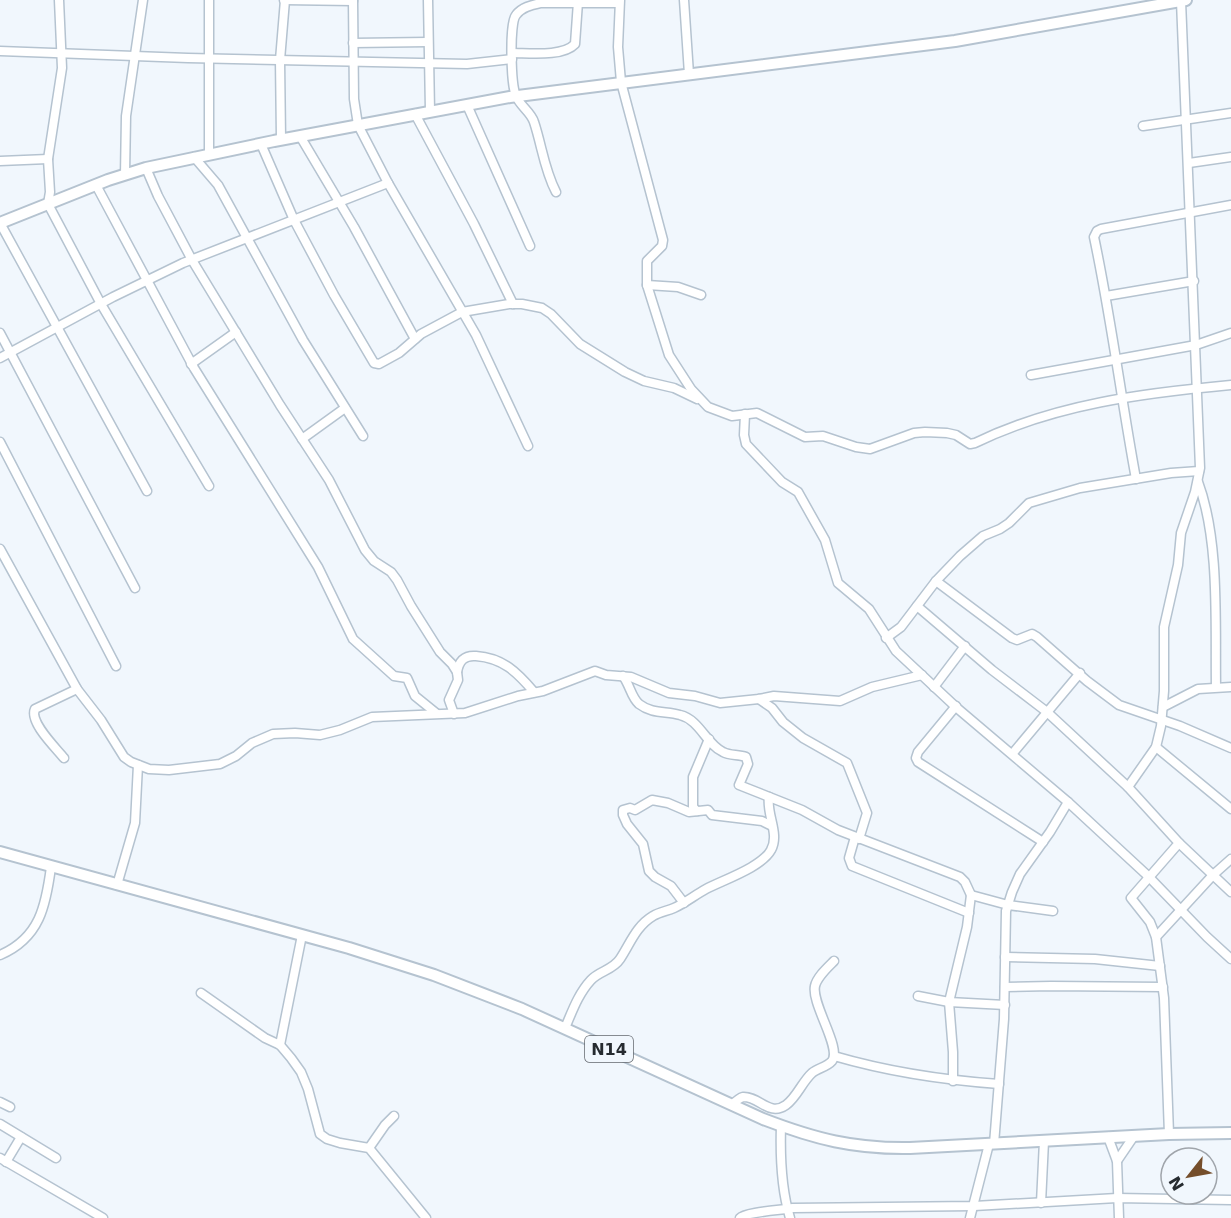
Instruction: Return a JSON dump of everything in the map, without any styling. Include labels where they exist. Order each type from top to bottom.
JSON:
[{"type":"main road","points":[[0,223],[146,168],[358,124],[516,96],[955,41],[1184,1]]},
{"type":"main road","name":"N14","points":[[0,852],[376,955],[434,975],[522,1008],[781,1126],[828,1141],[879,1148],[1231,1133]]},
{"type":"street","points":[[59,0],[62,68],[48,159],[51,192],[48,204],[101,304],[209,486]]},
{"type":"street","points":[[125,175],[126,116],[143,0]]},
{"type":"street","points":[[209,0],[209,154]]},
{"type":"street","points":[[282,139],[280,60],[284,0],[353,1],[355,113],[358,124],[388,183],[476,335],[528,446]]},
{"type":"street","points":[[428,0],[430,111]]},
{"type":"street","points":[[684,0],[689,74]]},
{"type":"street","points":[[556,192],[544,164],[534,121],[516,96],[511,27],[514,17],[529,6],[557,1],[619,1],[618,47],[621,82],[663,240],[662,246],[647,261],[647,285],[669,355],[700,401]]},
{"type":"street","points":[[1128,787],[1156,747],[1163,706],[1164,627],[1178,565],[1181,532],[1199,471],[1184,1]]},
{"type":"street","points":[[0,51],[60,51],[209,59],[467,64],[572,48],[575,44],[578,2]]},
{"type":"street","points":[[353,43],[428,42]]},
{"type":"street","points":[[467,105],[530,246]]},
{"type":"street","points":[[1143,126],[1231,113]]},
{"type":"street","points":[[415,114],[460,196],[513,304]]},
{"type":"street","points":[[300,136],[416,339]]},
{"type":"street","points":[[261,144],[294,220],[374,363],[379,364],[399,353],[416,339],[462,312],[513,304],[542,308],[551,314],[580,344],[644,381],[674,388],[719,413],[732,416],[757,413],[806,437],[823,436],[856,447],[870,449],[914,433],[926,432],[956,435],[970,444],[1017,424],[1043,416],[1121,399],[1231,385]]},
{"type":"street","points":[[194,157],[218,185],[303,340],[363,436]]},
{"type":"street","points":[[1189,163],[1231,157]]},
{"type":"street","points":[[0,161],[48,159]]},
{"type":"street","points":[[146,168],[192,260],[329,480],[365,550],[374,561],[391,572],[397,579],[428,633],[457,672]]},
{"type":"street","points":[[0,358],[146,281],[192,260],[388,183]]},
{"type":"street","points":[[96,185],[191,364],[318,567],[353,639],[394,676],[407,678],[416,696],[436,713]]},
{"type":"street","points":[[1136,479],[1121,399],[1107,296],[1094,237],[1101,229],[1231,205]]},
{"type":"street","points":[[0,223],[147,491]]},
{"type":"street","points":[[1107,296],[1194,281]]},
{"type":"street","points":[[647,285],[678,287],[701,295]]},
{"type":"street","points":[[191,364],[236,332]]},
{"type":"street","points":[[0,333],[135,588]]},
{"type":"street","points":[[1031,375],[1196,345],[1231,333]]},
{"type":"street","points":[[302,439],[345,408]]},
{"type":"street","points":[[745,414],[746,444],[782,482],[798,492],[825,540],[838,582],[868,609],[896,651],[934,687],[1068,802],[1148,876],[1231,959]]},
{"type":"street","points":[[0,442],[116,666]]},
{"type":"street","points":[[886,638],[901,627],[936,581],[973,545],[983,536],[1009,523],[1029,502],[1080,488],[1171,473],[1199,471]]},
{"type":"street","points":[[1197,481],[1204,500],[1213,574],[1216,687]]},
{"type":"street","points":[[0,549],[77,689],[101,720],[124,757],[149,769],[169,770],[220,764],[236,756],[252,742],[273,734],[320,735],[340,730],[372,717],[454,714],[480,709],[497,702],[543,691],[595,670],[606,675],[640,680],[669,693],[695,696],[720,703],[774,696],[840,701],[872,687],[922,675]]},
{"type":"street","points":[[936,581],[1012,638],[1017,640],[1032,634],[1037,637],[1119,705],[1180,726],[1231,748]]},
{"type":"street","points":[[917,606],[1047,712],[1128,787],[1179,843],[1231,892]]},
{"type":"street","points":[[934,687],[965,646]]},
{"type":"street","points":[[454,714],[449,700],[458,680],[459,663],[463,658],[493,657],[514,672],[534,692]]},
{"type":"street","points":[[1013,753],[1080,673]]},
{"type":"street","points":[[623,676],[634,699],[641,706],[662,714],[681,715],[694,723],[721,751],[746,757],[748,764],[739,785],[802,810],[838,830],[960,878],[965,882],[971,895],[969,913],[949,1002],[953,1081]]},
{"type":"street","points":[[1163,706],[1198,689],[1231,687]]},
{"type":"street","points":[[64,758],[37,725],[33,712],[77,689]]},
{"type":"street","points":[[759,699],[772,708],[783,722],[803,738],[846,763],[867,813],[849,858],[852,866],[969,913]]},
{"type":"street","points":[[956,706],[918,752],[916,758],[918,762],[1043,842]]},
{"type":"street","points":[[697,811],[693,807],[693,777],[709,739]]},
{"type":"street","points":[[1156,747],[1231,809]]},
{"type":"street","points":[[117,885],[137,811],[138,765]]},
{"type":"street","points":[[565,1028],[575,1004],[590,981],[615,965],[633,936],[652,916],[684,903],[766,858],[772,849],[774,840],[768,804],[769,797]]},
{"type":"street","points":[[684,903],[671,886],[649,871],[643,844],[627,824],[623,810],[639,808],[652,800],[668,803],[689,812],[708,810],[712,815],[762,821],[772,826]]},
{"type":"street","points":[[970,1218],[992,1144],[1005,1005],[1004,933],[1008,905],[1020,874],[1068,802]]},
{"type":"street","points":[[1169,1134],[1163,987],[1156,937],[1150,922],[1131,898],[1179,843]]},
{"type":"street","points":[[1156,937],[1213,875],[1231,859]]},
{"type":"street","points":[[0,954],[22,941],[42,915],[51,867]]},
{"type":"street","points":[[971,895],[1008,905],[1053,910]]},
{"type":"street","points":[[280,1045],[302,935]]},
{"type":"street","points":[[1005,957],[1095,958],[1160,966]]},
{"type":"street","points":[[732,1105],[742,1097],[774,1109],[787,1104],[813,1072],[832,1060],[833,1046],[815,998],[814,989],[816,981],[834,961]]},
{"type":"street","points":[[1005,987],[1163,987]]},
{"type":"street","points":[[201,993],[280,1045],[301,1072],[320,1134],[340,1143],[369,1148],[426,1218]]},
{"type":"street","points":[[918,996],[949,1002],[1005,1005]]},
{"type":"street","points":[[834,1056],[894,1072],[953,1081],[999,1084]]},
{"type":"street","points":[[0,1102],[10,1107]]},
{"type":"street","points":[[369,1148],[394,1116]]},
{"type":"street","points":[[0,1124],[56,1158]]},
{"type":"street","points":[[781,1126],[781,1165],[789,1214]]},
{"type":"street","points":[[1117,1161],[1134,1136]]},
{"type":"street","points":[[21,1137],[2,1161],[102,1218]]},
{"type":"street","points":[[1108,1137],[1117,1161],[1119,1218]]},
{"type":"street","points":[[1041,1203],[1044,1141]]},
{"type":"street","points":[[740,1218],[746,1214],[789,1214],[1117,1198],[1231,1200]]}]
